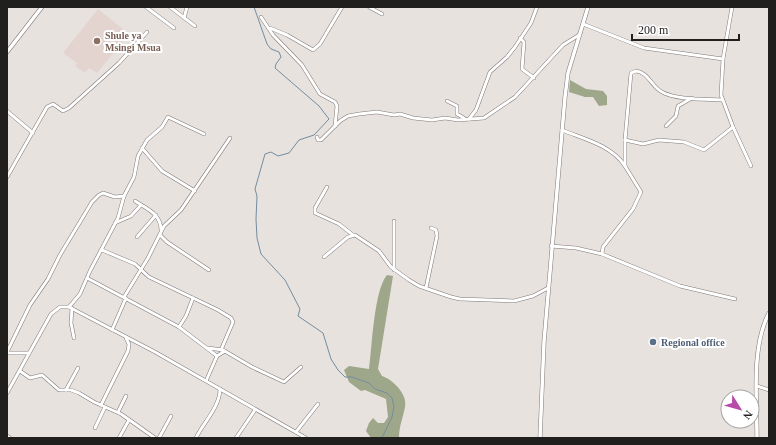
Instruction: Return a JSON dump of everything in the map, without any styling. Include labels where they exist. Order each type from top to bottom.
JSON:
[{"type":"street","points":[[7,52],[42,7]]},
{"type":"street","points":[[146,7],[174,28]]},
{"type":"street","points":[[170,7],[195,26]]},
{"type":"street","points":[[184,18],[187,7]]},
{"type":"street","points":[[269,28],[287,35],[313,50],[320,44],[342,7]]},
{"type":"street","points":[[369,7],[382,14]]},
{"type":"street","points":[[467,119],[476,110],[490,72],[507,57],[532,20],[538,7]]},
{"type":"street","points":[[540,438],[548,288],[561,130],[568,73],[588,7]]},
{"type":"street","points":[[732,7],[723,59],[721,90],[722,100],[751,166]]},
{"type":"street","points":[[261,17],[273,35],[302,65],[316,90],[335,102],[337,106],[335,126]]},
{"type":"street","points":[[583,24],[644,48],[723,59]]},
{"type":"street","points":[[7,177],[50,104],[63,111],[70,108],[114,68],[147,32]]},
{"type":"street","points":[[317,137],[318,140],[321,140],[348,116],[377,112],[394,115],[404,114],[428,120],[445,118],[481,119],[515,97],[563,45],[579,36]]},
{"type":"street","points":[[520,38],[524,43],[522,69],[534,78]]},
{"type":"street","points":[[625,166],[625,140],[630,76],[633,71],[642,73],[664,94],[722,100]]},
{"type":"street","points":[[666,126],[676,116],[678,106],[692,98]]},
{"type":"street","points":[[447,101],[457,106],[457,114],[467,119]]},
{"type":"street","points":[[7,111],[33,133]]},
{"type":"street","points":[[74,338],[70,323],[70,308],[80,294],[121,210],[124,196],[134,177],[136,162],[142,148],[168,117],[204,134]]},
{"type":"street","points":[[625,140],[643,144],[659,140],[684,142],[704,150],[733,127]]},
{"type":"street","points":[[561,130],[608,149],[620,159],[640,187],[640,197],[603,247],[602,254]]},
{"type":"street","points":[[112,330],[125,297],[164,226],[181,210],[230,138]]},
{"type":"street","points":[[142,148],[162,170],[195,191]]},
{"type":"street","points":[[327,187],[315,208],[315,213],[339,224],[378,251],[394,270],[409,280],[426,288],[460,299],[514,301],[533,296],[548,288]]},
{"type":"street","points":[[29,353],[7,352],[30,305],[48,279],[60,255],[92,202],[103,193],[115,197],[124,196]]},
{"type":"street","points":[[135,201],[156,215],[160,221],[161,233],[167,242],[209,270]]},
{"type":"street","points":[[115,223],[131,216],[141,205]]},
{"type":"street","points":[[137,237],[156,215]]},
{"type":"street","points":[[394,221],[394,270]]},
{"type":"street","points":[[426,288],[437,236],[436,230],[431,228]]},
{"type":"street","points":[[324,257],[348,237],[354,235]]},
{"type":"street","points":[[551,246],[576,248],[602,254],[680,286],[735,299]]},
{"type":"street","points":[[102,250],[135,264],[149,277],[218,310],[232,320],[232,326],[223,350],[217,356],[206,381]]},
{"type":"street","points":[[87,278],[179,327],[217,356]]},
{"type":"street","points":[[179,327],[186,316],[193,298]]},
{"type":"street","points":[[7,393],[54,311],[60,307],[70,308],[155,352],[306,438]]},
{"type":"street","points":[[757,438],[759,351],[769,315]]},
{"type":"street","points":[[101,405],[128,351],[129,344],[126,338]]},
{"type":"street","points":[[7,340],[12,342]]},
{"type":"street","points":[[208,348],[223,350],[252,367],[284,382],[300,367]]},
{"type":"street","points":[[66,390],[78,368]]},
{"type":"street","points":[[20,371],[30,378],[42,375],[59,390],[76,392],[118,412],[155,438]]},
{"type":"street","points":[[757,386],[769,390]]},
{"type":"street","points":[[196,438],[220,396],[220,389]]},
{"type":"street","points":[[118,412],[126,396]]},
{"type":"street","points":[[296,432],[318,404]]},
{"type":"street","points":[[95,428],[105,407]]},
{"type":"street","points":[[236,438],[255,410]]},
{"type":"street","points":[[159,438],[171,416]]},
{"type":"street","points":[[118,438],[129,420]]},
{"type":"shaded area","points":[[98,9],[129,34],[97,73],[89,68],[85,73],[75,66],[77,63],[63,53]]},
{"type":"green space","points":[[570,80],[586,89],[603,91],[607,96],[607,105],[599,106],[593,97],[585,97],[569,92]]},
{"type":"green space","points":[[387,275],[393,276],[378,369],[382,376],[390,380],[402,392],[405,407],[400,426],[399,438],[371,438],[366,431],[373,418],[378,423],[384,423],[388,417],[386,399],[365,390],[361,391],[349,382],[344,370],[349,366],[369,369],[376,306],[379,293]]},
{"type":"waterway","points":[[254,7],[267,44],[271,49],[279,52],[281,57],[275,68],[319,106],[329,119],[314,135],[299,140],[289,153],[278,156],[271,152],[265,154],[255,189],[257,196],[257,238],[261,254],[285,280],[300,309],[298,316],[323,333],[331,359],[338,370],[345,377],[352,377],[369,383],[375,389],[387,393],[392,398],[394,407],[392,417],[382,438]]},
{"type":"place","name":"Shule ya Msingi Msua","points":[[97,41]]},
{"type":"place","name":"Regional office","points":[[653,342]]}]
